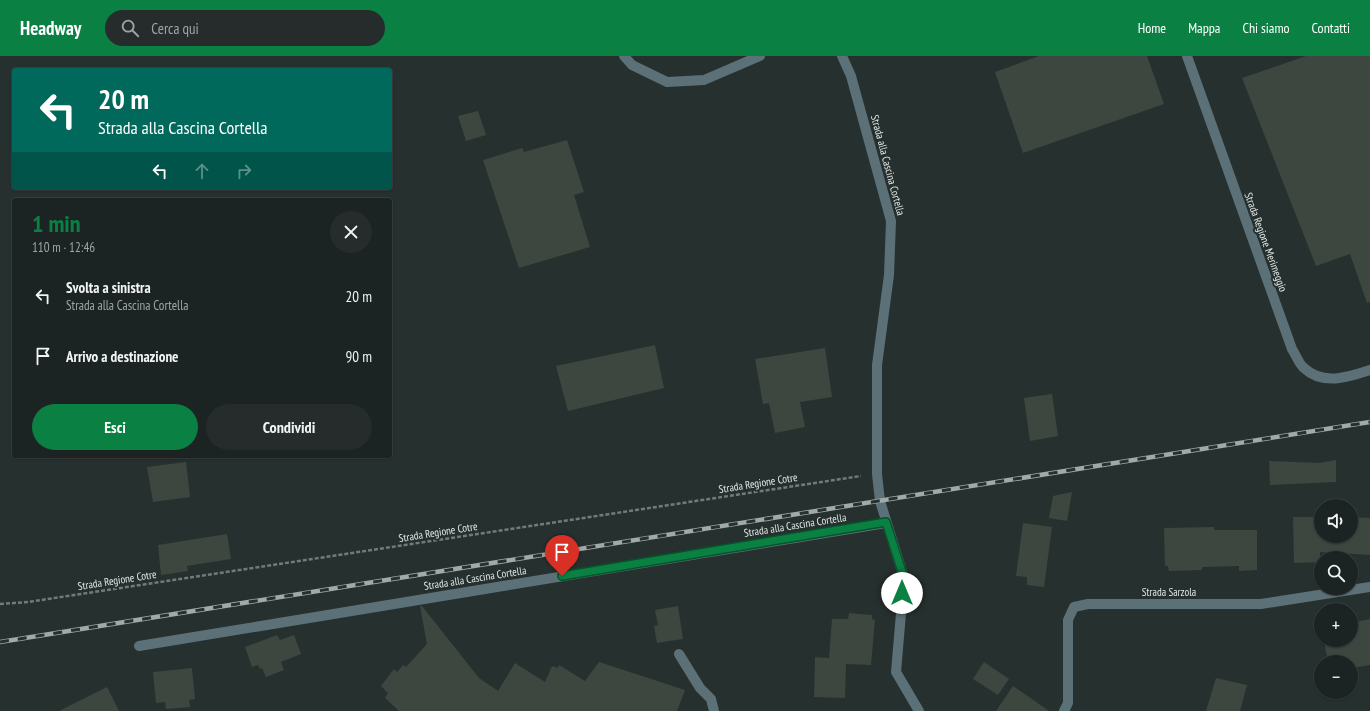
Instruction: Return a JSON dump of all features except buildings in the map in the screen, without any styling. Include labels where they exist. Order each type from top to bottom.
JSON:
[{"type":"street","points":[[624,56],[632,65],[667,82],[704,80],[760,56]]},
{"type":"street","name":"Strada alla Cascina Cortella","points":[[842,56],[851,76],[891,221],[889,275],[877,365],[877,474],[880,501],[904,578],[896,672],[919,711]]},
{"type":"street","name":"Strada Regione Merimeggio","points":[[1187,56],[1292,349],[1303,368],[1318,377],[1335,379],[1370,370]]},
{"type":"street","name":"Strada alla Cascina Cortella","points":[[139,646],[886,522]]},
{"type":"street","name":"Strada Sarzola","points":[[1064,711],[1068,704],[1068,620],[1074,607],[1088,604],[1261,604],[1370,587]]},
{"type":"street","points":[[679,654],[700,688],[712,699],[714,711]]},
{"type":"path","name":"Strada Regione Cotre","points":[[0,604],[28,602],[877,474]]},
{"type":"railway","points":[[0,642],[1370,422]]},
{"type":"route","points":[[562,576],[886,522],[904,578],[902,593]]}]
